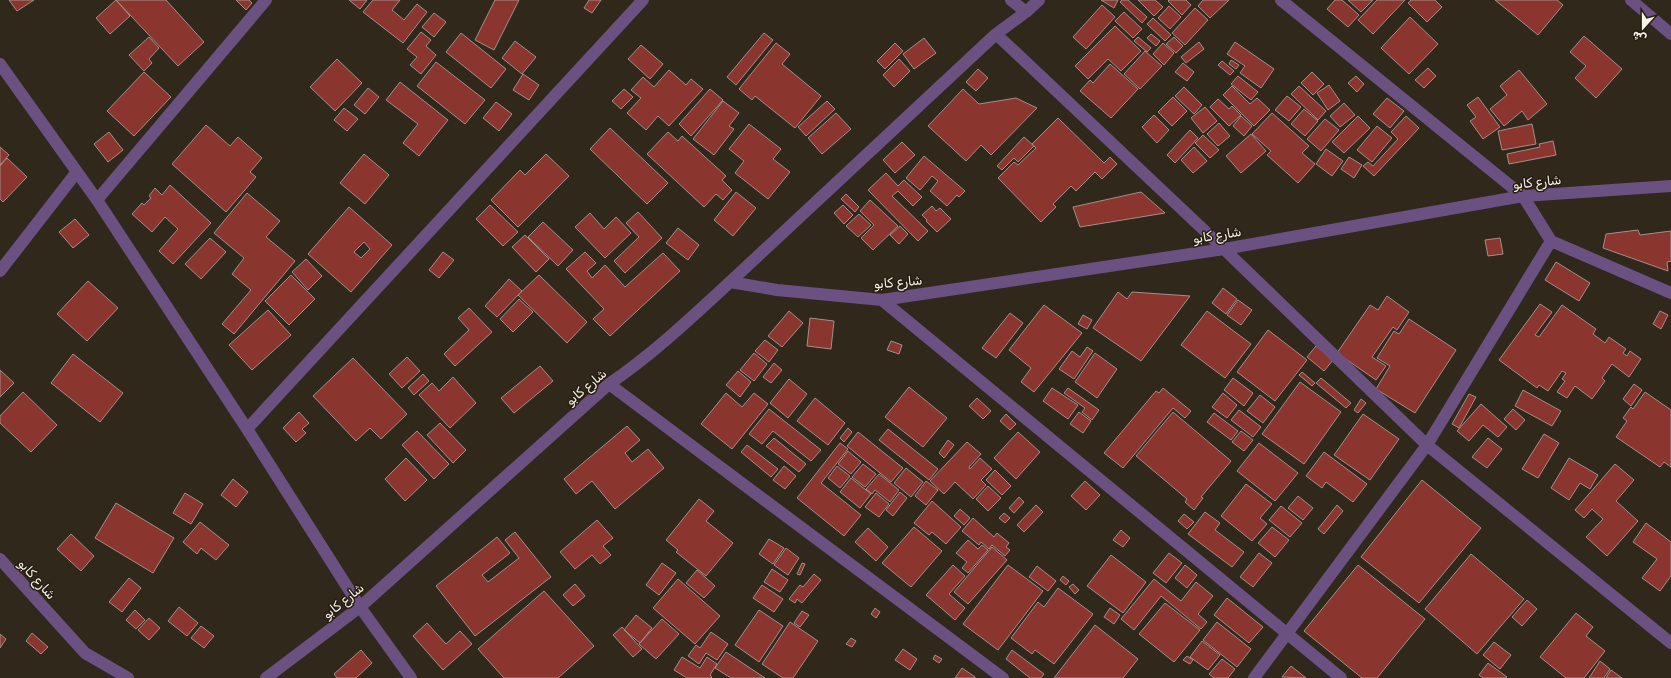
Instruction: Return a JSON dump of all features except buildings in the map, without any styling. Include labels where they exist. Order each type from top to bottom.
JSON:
[{"type":"street","points":[[97,200],[266,0]]},
{"type":"street","points":[[247,429],[644,0]]},
{"type":"street","points":[[1012,0],[1026,12]]},
{"type":"street","points":[[730,282],[996,34],[1026,12],[1039,0]]},
{"type":"street","points":[[1280,0],[1523,196],[1550,241],[1671,293]]},
{"type":"street","points":[[1631,0],[1671,34]]},
{"type":"street","points":[[996,34],[1224,249],[1427,445],[1671,643]]},
{"type":"street","points":[[0,64],[76,173],[97,200],[247,429],[360,607],[411,678]]},
{"type":"street","points":[[0,271],[76,173]]},
{"type":"street","name":"شارع كابو","points":[[268,677],[360,607],[609,384],[635,366],[664,342],[730,282],[777,290],[882,300],[1224,249],[1523,196],[1671,186]]},
{"type":"street","points":[[1254,678],[1427,445],[1550,241]]},
{"type":"street","points":[[882,300],[1340,678]]},
{"type":"street","points":[[609,384],[1003,678]]},
{"type":"street","name":"شارع كابو","points":[[0,559],[85,653],[128,678]]}]
